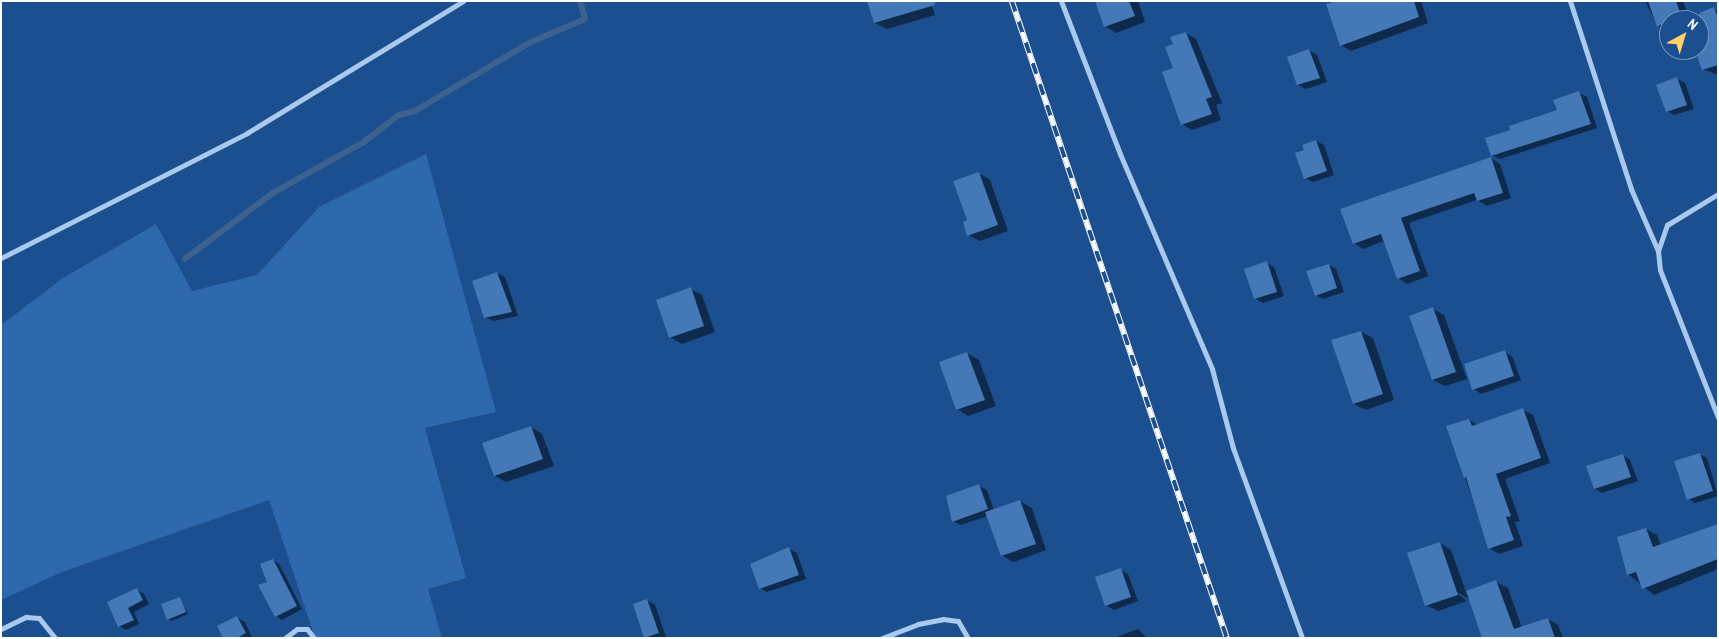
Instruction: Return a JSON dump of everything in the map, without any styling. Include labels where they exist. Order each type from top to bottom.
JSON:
[{"type":"street","points":[[1,258],[247,134],[463,1]]},
{"type":"street","points":[[1061,1],[1120,154],[1212,368],[1234,448],[1302,638]]},
{"type":"street","points":[[1570,1],[1631,190],[1658,251],[1660,270],[1718,417]]},
{"type":"street","points":[[1658,251],[1667,225],[1718,194]]},
{"type":"street","points":[[1,629],[26,617],[39,618],[54,638]]},
{"type":"street","points":[[882,638],[918,624],[943,619],[958,621],[968,638]]},
{"type":"street","points":[[284,638],[297,629],[306,629],[314,638]]},
{"type":"shaded area","points":[[426,154],[496,412],[425,428],[466,578],[428,589],[442,638],[315,638],[269,500],[62,572],[1,600],[1,325],[63,278],[156,224],[192,291],[257,275],[319,207]]},
{"type":"building","points":[[867,1],[935,1],[935,5],[874,23]]},
{"type":"building","points":[[1095,1],[1129,1],[1135,16],[1104,27]]},
{"type":"building","points":[[1335,1],[1414,1],[1419,17],[1340,46],[1326,4]]},
{"type":"building","points":[[1648,1],[1676,1],[1679,10],[1659,10],[1659,26],[1657,27]]},
{"type":"building","points":[[1714,7],[1718,18],[1718,65],[1702,70],[1698,60],[1709,60],[1709,10],[1706,10]]},
{"type":"building","points":[[1186,32],[1212,97],[1206,99],[1212,114],[1181,125],[1162,72],[1173,68],[1165,47],[1173,44],[1170,37]]},
{"type":"building","points":[[1309,49],[1320,78],[1297,85],[1287,57]]},
{"type":"building","points":[[1677,77],[1687,105],[1666,112],[1656,85]]},
{"type":"building","points":[[1579,91],[1591,124],[1491,156],[1485,138],[1510,130],[1509,126],[1557,110],[1553,100]]},
{"type":"building","points":[[1316,140],[1327,171],[1304,179],[1295,153],[1304,150],[1302,145]]},
{"type":"building","points":[[1491,157],[1503,193],[1477,201],[1474,193],[1401,218],[1420,271],[1397,279],[1381,234],[1353,244],[1340,209]]},
{"type":"building","points":[[979,172],[998,225],[967,236],[963,222],[967,220],[953,181]]},
{"type":"building","points":[[1267,261],[1277,292],[1254,299],[1244,269]]},
{"type":"building","points":[[1329,264],[1337,288],[1315,296],[1306,271]]},
{"type":"building","points":[[497,272],[512,312],[484,318],[472,281]]},
{"type":"building","points":[[691,287],[704,326],[669,338],[656,300]]},
{"type":"building","points":[[1433,307],[1456,372],[1432,380],[1409,316]]},
{"type":"building","points":[[1361,331],[1383,394],[1353,404],[1331,340]]},
{"type":"building","points":[[1505,350],[1514,376],[1472,390],[1464,364]]},
{"type":"building","points":[[967,352],[985,400],[956,410],[939,362]]},
{"type":"building","points":[[1523,408],[1541,458],[1496,474],[1511,516],[1506,517],[1514,540],[1488,549],[1466,477],[1464,478],[1446,426],[1469,419],[1472,426]]},
{"type":"building","points":[[531,426],[543,459],[494,476],[482,443]]},
{"type":"building","points":[[1700,453],[1713,491],[1687,500],[1674,461]]},
{"type":"building","points":[[1623,454],[1631,477],[1594,489],[1586,466]]},
{"type":"building","points":[[979,484],[988,509],[952,522],[946,496]]},
{"type":"building","points":[[1020,500],[1036,544],[1001,556],[985,512]]},
{"type":"building","points":[[1718,524],[1718,559],[1642,589],[1636,572],[1627,575],[1617,537],[1646,528],[1653,547]]},
{"type":"building","points":[[1440,542],[1458,595],[1425,606],[1407,553]]},
{"type":"building","points":[[789,547],[799,575],[759,589],[750,564]]},
{"type":"building","points":[[273,559],[297,606],[275,617],[258,585],[267,582],[260,564]]},
{"type":"building","points":[[1121,568],[1131,597],[1105,606],[1095,577]]},
{"type":"building","points":[[1496,580],[1514,629],[1548,618],[1555,638],[1482,638],[1466,591]]},
{"type":"building","points":[[137,588],[143,600],[128,608],[134,620],[118,627],[107,602]]},
{"type":"building","points":[[180,597],[186,612],[167,620],[161,604]]},
{"type":"building","points":[[647,599],[659,633],[644,638],[633,604]]},
{"type":"building","points":[[237,616],[246,633],[237,638],[223,638],[217,626]]},
{"type":"waterway","points":[[185,259],[273,193],[364,142],[399,115],[415,111],[529,43],[585,19],[580,1]]},
{"type":"railway","points":[[1012,1],[1227,638]]}]
